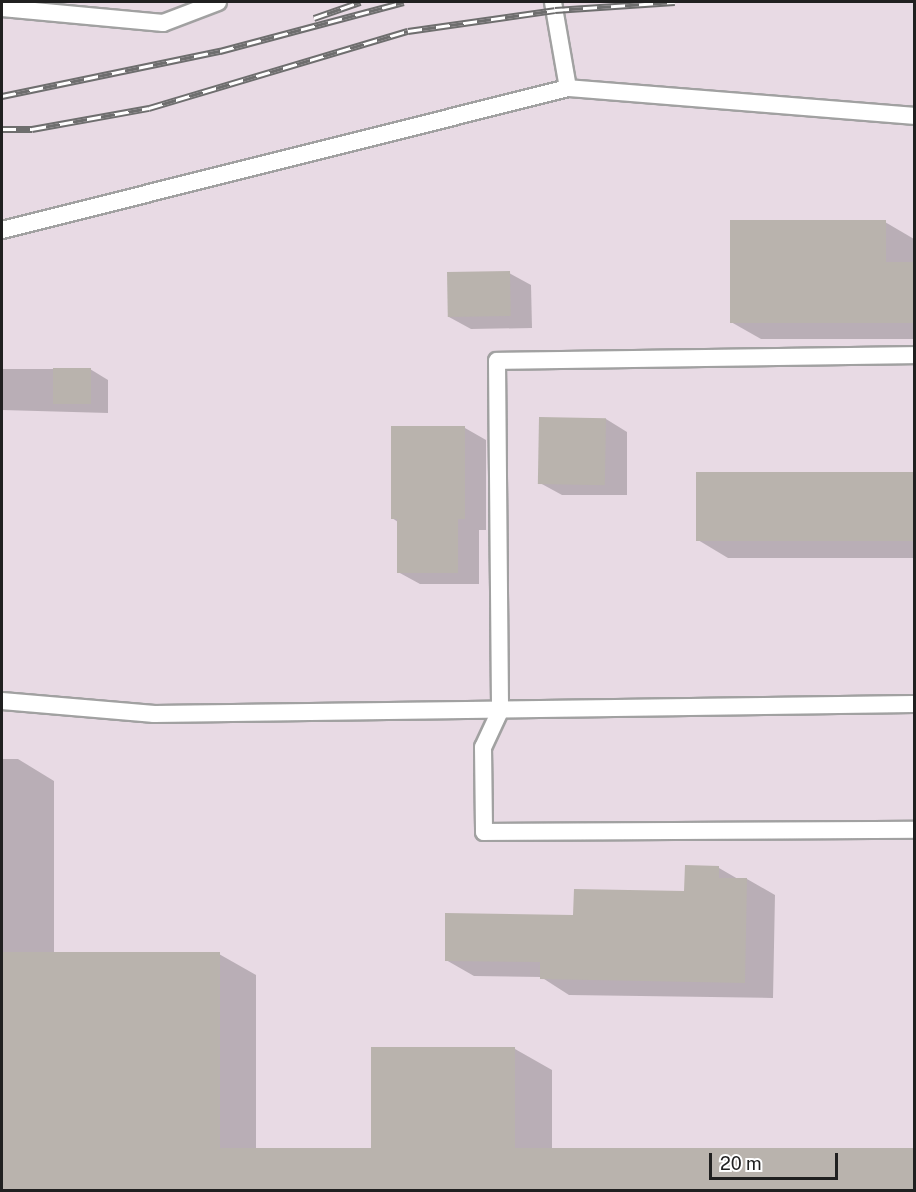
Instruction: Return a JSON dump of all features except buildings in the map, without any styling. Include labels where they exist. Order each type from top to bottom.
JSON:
[{"type":"lane","points":[[2,8],[163,23],[218,2]]},
{"type":"lane","points":[[553,2],[568,88]]},
{"type":"lane","points":[[2,230],[568,88],[915,116]]},
{"type":"lane","points":[[915,355],[497,361],[500,711],[483,747],[484,832],[915,830]]},
{"type":"lane","points":[[2,701],[154,714],[915,704]]},
{"type":"shaded area","points":[[2,2],[914,2],[914,1190],[2,1190]]},
{"type":"railway","points":[[314,18],[360,2]]},
{"type":"railway","points":[[2,96],[220,51],[404,2]]},
{"type":"railway","points":[[2,129],[32,129],[149,108],[408,31],[555,10],[675,2]]}]
